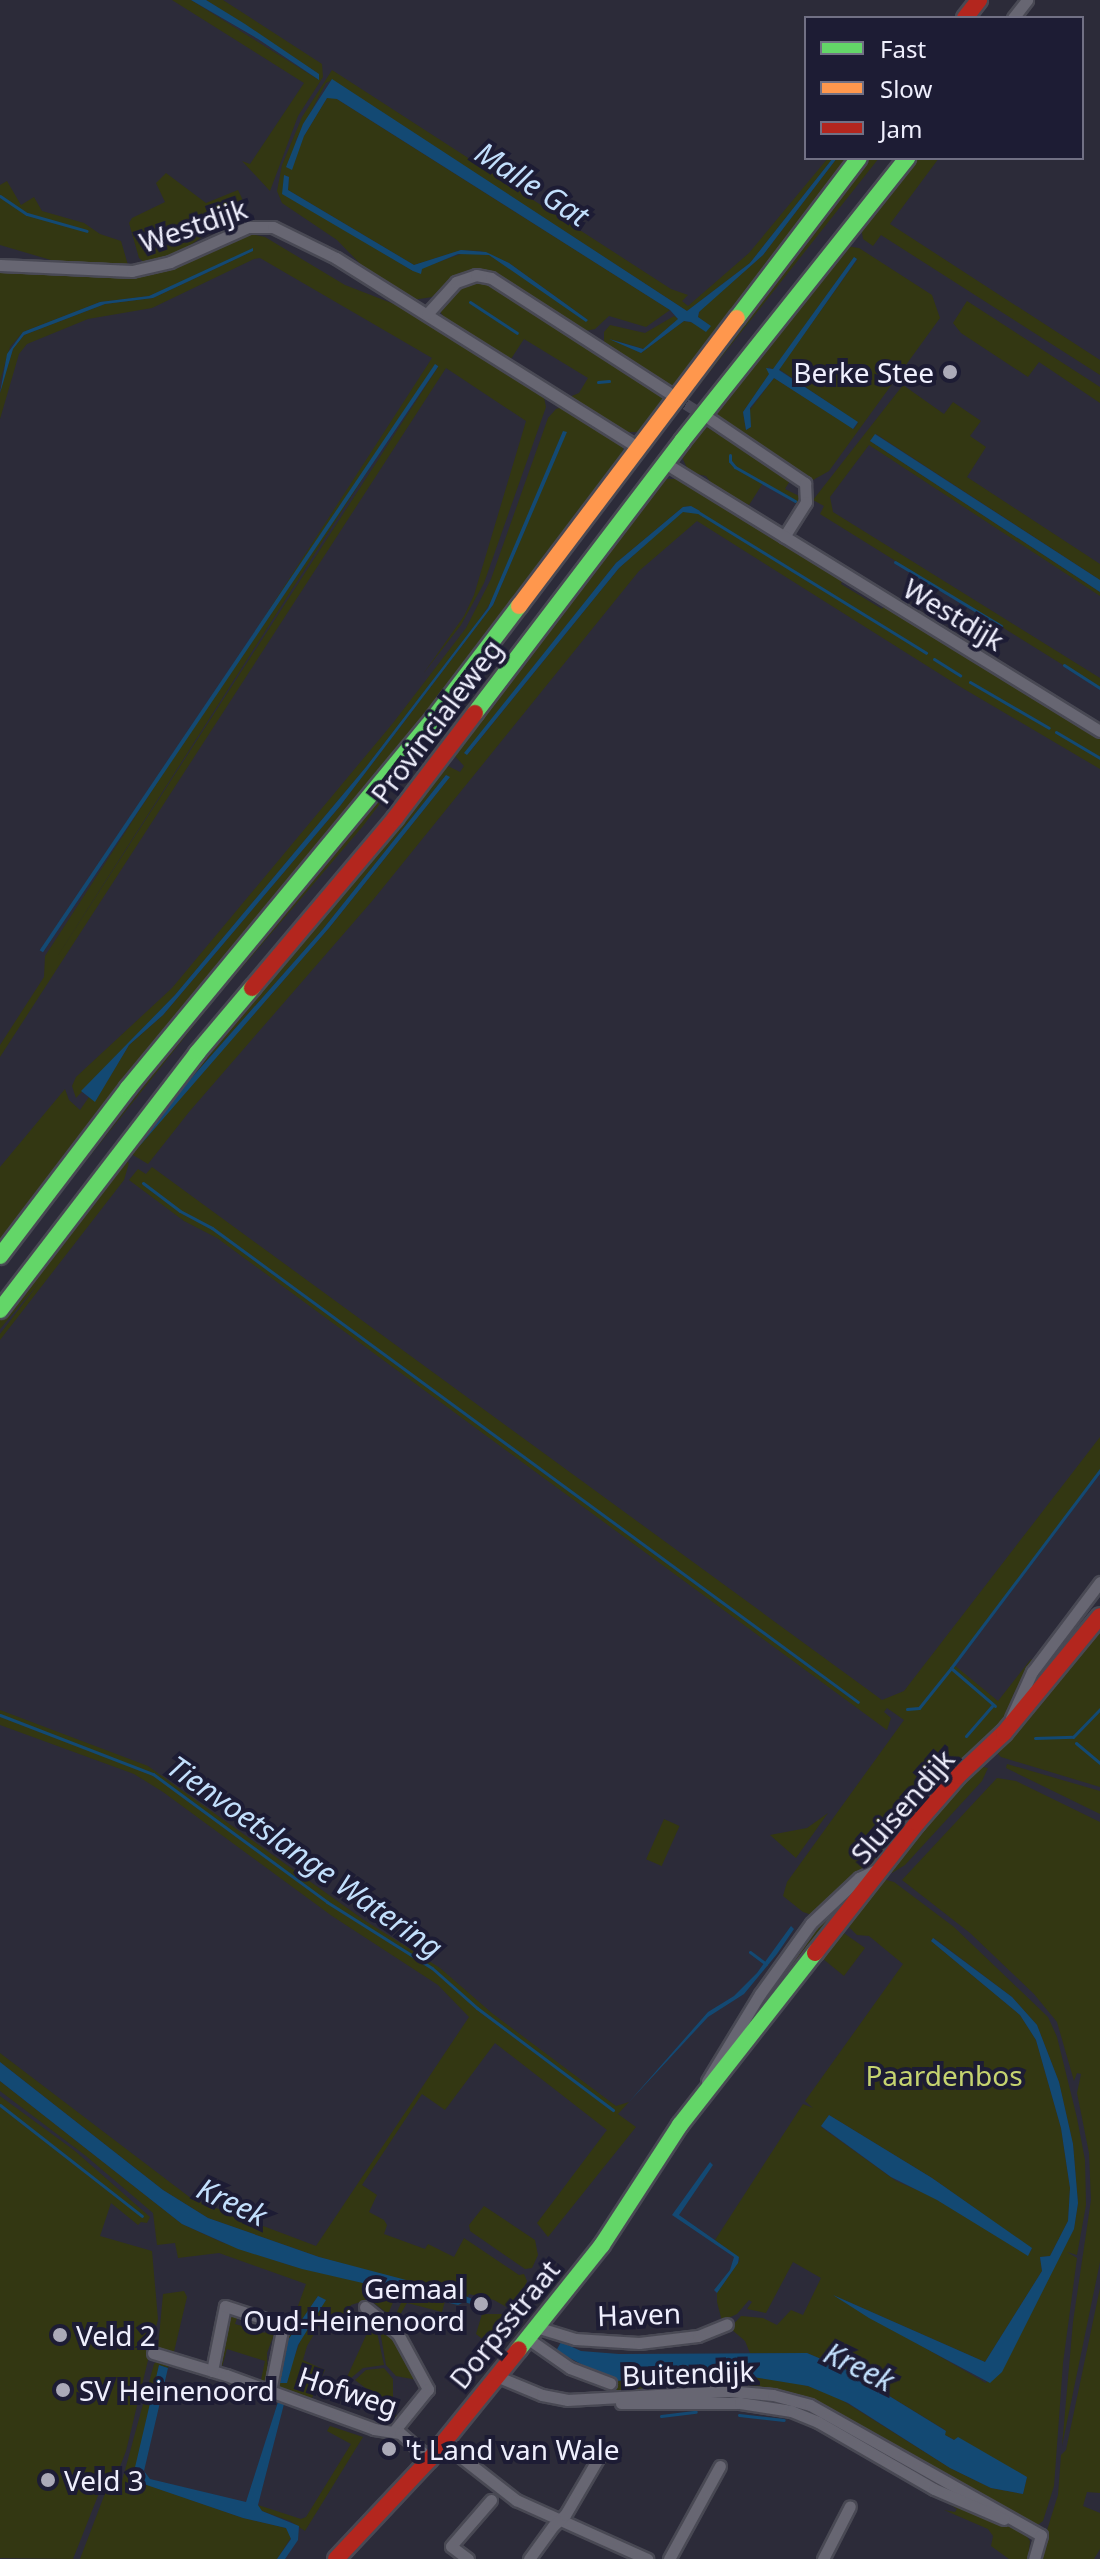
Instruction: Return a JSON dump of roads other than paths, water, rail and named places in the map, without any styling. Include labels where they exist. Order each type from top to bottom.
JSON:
[{"type":"street","points":[[967,16],[979,0]]},
{"type":"street","points":[[1015,16],[1027,0]]},
{"type":"street","name":"Provincialeweg","points":[[0,1256],[128,1088],[427,727],[857,160]]},
{"type":"street","name":"Provincialeweg","points":[[0,1310],[197,1053],[395,818],[665,463],[905,160]]},
{"type":"street","name":"Westdijk","points":[[0,265],[132,271],[170,262],[234,232],[263,225],[309,243],[639,448]]},
{"type":"street","points":[[427,314],[456,282],[476,275],[491,278],[668,392]]},
{"type":"street","points":[[710,419],[805,483],[806,502],[784,537]]},
{"type":"street","name":"Westdijk","points":[[665,463],[1100,731]]},
{"type":"street","name":"Provincialeweg","points":[[0,1268],[160,1052]]},
{"type":"street","name":"Sluisendijk","points":[[1009,1727],[1032,1672],[1100,1582]]},
{"type":"street","name":"Sluisendijk","points":[[837,1922],[946,1789],[1009,1727],[1100,1616]]},
{"type":"street","name":"Dorpsstraat","points":[[336,2559],[430,2459],[496,2376],[538,2332],[616,2225],[694,2107],[752,2006],[811,1923],[859,1878],[880,1868]]},
{"type":"street","name":"Dorpsstraat","points":[[694,2107],[837,1922]]},
{"type":"street","points":[[212,2371],[225,2306],[277,2323],[282,2330],[270,2391]]},
{"type":"street","points":[[365,2307],[398,2334],[428,2389],[394,2431]]},
{"type":"street","name":"Haven","points":[[538,2332],[639,2343],[698,2336],[727,2324]]},
{"type":"street","points":[[538,2332],[541,2349],[578,2372],[610,2383]]},
{"type":"street","points":[[538,2332],[541,2349]]},
{"type":"street","name":"Hofweg","points":[[153,2353],[374,2429],[394,2431],[430,2459]]},
{"type":"street","name":"Buitendijk","points":[[496,2376],[553,2398],[609,2399],[639,2404],[740,2403],[791,2411],[818,2422],[941,2493],[1041,2535],[1034,2559]]},
{"type":"street","points":[[443,2443],[507,2494],[558,2521],[647,2559]]},
{"type":"street","points":[[529,2559],[565,2515],[603,2450]]},
{"type":"street","points":[[669,2559],[720,2466]]},
{"type":"street","points":[[462,2557],[451,2546],[491,2500]]},
{"type":"street","points":[[823,2559],[850,2506]]},
{"type":"water","points":[[191,0],[206,0],[245,24],[319,74],[319,80],[258,39]]},
{"type":"water","points":[[332,79],[687,311],[750,263],[831,160],[835,160],[763,255],[699,312],[698,317],[711,326],[706,332],[684,321],[641,353],[609,339],[643,349],[678,319],[670,310],[337,99],[327,98],[304,136],[292,170],[286,167],[303,124]]},
{"type":"water","points":[[284,175],[289,177],[288,190],[414,265],[461,250],[486,252],[509,263],[588,320],[586,322],[489,255],[458,254],[422,269],[421,274],[413,271],[282,194]]},
{"type":"water","points":[[253,248],[253,251],[153,298],[105,304],[24,335],[13,349],[0,393],[7,354],[23,332],[100,302],[149,296]]},
{"type":"water","points":[[854,257],[857,259],[779,370],[858,422],[853,429],[774,378],[750,408],[751,427],[746,430],[743,412],[769,374],[766,368],[773,369]]},
{"type":"water","points":[[435,364],[438,366],[43,952],[40,950]]},
{"type":"water","points":[[563,431],[567,432],[493,605],[340,806],[163,1015],[129,1045],[95,1102],[81,1091],[175,995],[366,767],[488,608]]},
{"type":"water","points":[[875,434],[1100,580],[1100,592],[870,441]]},
{"type":"water","points":[[691,506],[700,511],[698,514],[683,512],[619,568],[467,755],[464,753],[616,563],[683,507]]},
{"type":"water","points":[[446,775],[450,777],[329,928],[136,1150],[187,1083],[323,929]]},
{"type":"water","points":[[791,1926],[794,1929],[777,1954],[744,1994],[708,2017],[629,2102],[708,2012],[734,1996],[757,1973]]},
{"type":"water","points":[[933,1938],[1012,1997],[1037,2025],[1059,2082],[1073,2144],[1078,2203],[1074,2229],[1002,2372],[990,2383],[869,2318],[833,2295],[985,2362],[1042,2271],[1040,2257],[1050,2256],[1068,2221],[1070,2188],[1061,2128],[1036,2040],[1020,2015],[931,1941]]},
{"type":"water","points":[[0,2062],[163,2190],[208,2218],[319,2257],[463,2295],[479,2302],[478,2306],[464,2302],[458,2305],[302,2269],[238,2249],[182,2224],[0,2081]]},
{"type":"water","points":[[829,2115],[932,2178],[1032,2248],[1028,2256],[937,2200],[891,2177],[821,2126]]},
{"type":"water","points":[[710,2162],[713,2165],[679,2215],[739,2257],[717,2293],[714,2290],[730,2270],[734,2257],[672,2215]]},
{"type":"water","points":[[318,2296],[326,2300],[298,2345],[287,2383],[280,2383],[288,2340]]},
{"type":"water","points":[[561,2342],[581,2351],[619,2354],[807,2353],[847,2370],[946,2431],[945,2435],[954,2440],[958,2437],[1027,2477],[1023,2494],[991,2488],[950,2468],[848,2403],[808,2386],[734,2374],[614,2381],[556,2351]]},
{"type":"water","points":[[159,2365],[168,2368],[144,2471],[150,2479],[246,2502],[278,2402],[284,2404],[258,2505],[262,2511],[299,2526],[298,2540],[285,2559],[277,2559],[291,2539],[286,2528],[243,2518],[132,2480]]},
{"type":"waterway","points":[[0,196],[27,214],[87,231]]},
{"type":"waterway","points":[[470,302],[517,333]]},
{"type":"waterway","points":[[598,382],[609,381]]},
{"type":"waterway","points":[[730,455],[735,467],[795,501]]},
{"type":"waterway","points":[[698,512],[926,653]]},
{"type":"waterway","points":[[895,562],[1001,626]]},
{"type":"waterway","points":[[934,659],[960,675]]},
{"type":"waterway","points":[[1064,665],[1100,688]]},
{"type":"waterway","points":[[970,682],[1049,728]]},
{"type":"waterway","points":[[1056,732],[1100,758]]},
{"type":"waterway","points":[[143,1183],[180,1211],[212,1228],[858,1702]]},
{"type":"waterway","points":[[951,1668],[1100,1470]]},
{"type":"waterway","points":[[907,1709],[919,1708],[951,1668],[995,1706]]},
{"type":"waterway","points":[[966,1736],[992,1706]]},
{"type":"waterway","points":[[1035,1738],[1073,1737],[1100,1709]]},
{"type":"waterway","name":"Tienvoetslange Watering","points":[[0,1715],[153,1774],[327,1902],[432,1968],[477,2008],[613,2110]]},
{"type":"waterway","points":[[1076,1743],[1100,1763]]},
{"type":"waterway","name":"Tienvoetslange Watering","points":[[750,1952],[766,1964]]},
{"type":"waterway","points":[[0,2105],[142,2216]]},
{"type":"waterway","points":[[661,2416],[696,2412]]},
{"type":"waterway","points":[[739,2415],[784,2420]]},
{"type":"tunnel","points":[[672,395],[708,418]]},
{"type":"place","name":"Berke Stee","points":[[950,372]]},
{"type":"place","name":"Gemaal Oud-Heinenoord","points":[[481,2304]]},
{"type":"place","name":"Veld 2","points":[[60,2335]]},
{"type":"place","name":"SV Heinenoord","points":[[63,2390]]},
{"type":"place","name":"'t Land van Wale","points":[[389,2449]]},
{"type":"place","name":"Veld 3","points":[[48,2480]]},
{"type":"water label","name":"Malle Gat","points":[[532,184]]},
{"type":"water label","name":"Kreek","points":[[232,2202]]},
{"type":"water label","name":"Kreek","points":[[859,2367]]},
{"type":"park label","name":"Paardenbos","points":[[944,2075]]}]
